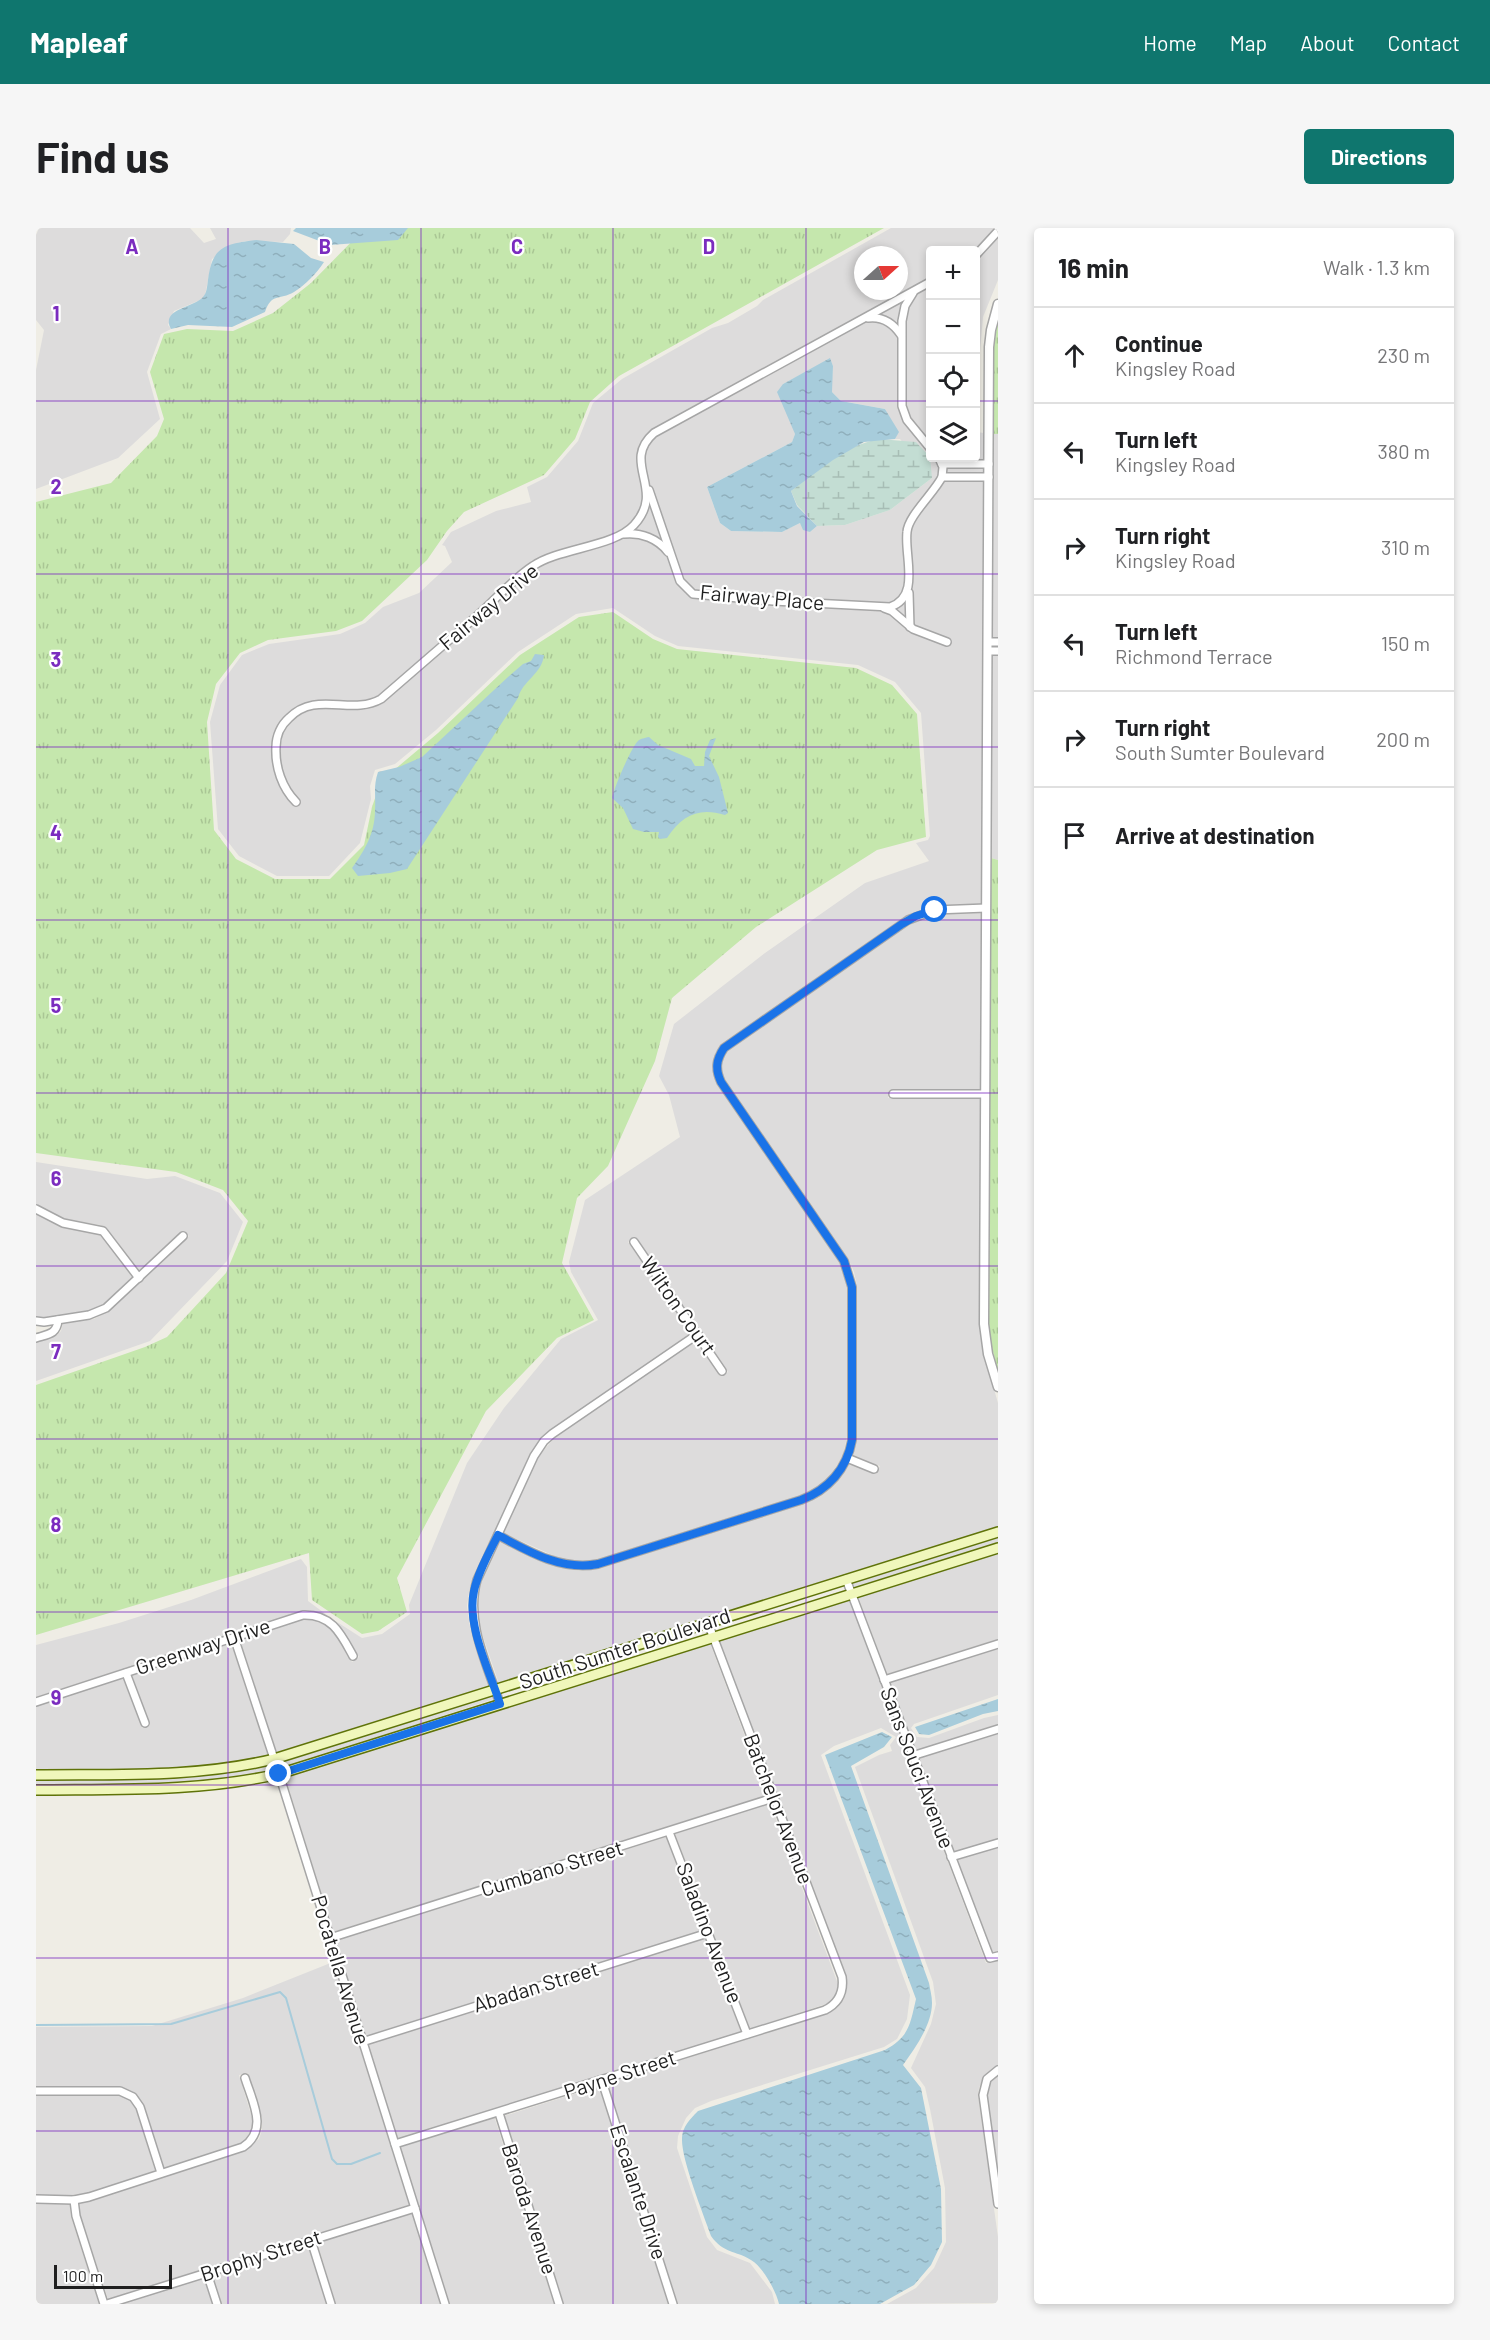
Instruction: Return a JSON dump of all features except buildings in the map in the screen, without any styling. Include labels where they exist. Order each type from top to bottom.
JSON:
[{"type":"main road","name":"South Sumter Boulevard","points":[[36,1775],[195,1773],[274,1759],[998,1532]]},
{"type":"main road","name":"South Sumter Boulevard","points":[[36,1790],[198,1787],[237,1783],[279,1774],[998,1548]]},
{"type":"street","points":[[980,250],[998,231]]},
{"type":"street","name":"Fairway Drive","points":[[296,802],[282,780],[276,750],[281,729],[294,713],[314,704],[363,705],[381,699],[533,566],[619,535],[635,524],[644,509],[648,493],[641,467],[641,453],[647,440],[654,433],[926,284]]},
{"type":"street","points":[[920,287],[911,295],[905,306],[901,337],[902,406],[904,414],[926,443]]},
{"type":"street","points":[[998,304],[989,347],[984,1324],[988,1354],[998,1387]]},
{"type":"street","points":[[863,319],[875,317],[885,320],[895,327],[901,337]]},
{"type":"street","points":[[910,627],[908,527],[942,477],[940,462]]},
{"type":"street","points":[[956,462],[989,464]]},
{"type":"street","points":[[942,477],[989,477]]},
{"type":"street","name":"Fairway Place","points":[[645,479],[684,587],[696,595],[882,608]]},
{"type":"street","points":[[619,535],[636,534],[656,541],[665,549],[674,563]]},
{"type":"street","points":[[882,608],[893,607],[900,602],[906,596],[909,586]]},
{"type":"street","points":[[882,608],[892,611],[910,627],[947,642]]},
{"type":"street","points":[[988,646],[998,642]]},
{"type":"street","points":[[988,646],[998,651]]},
{"type":"street","points":[[498,1535],[559,1563],[579,1566],[598,1564],[809,1497],[828,1484],[847,1458],[852,1431],[852,1287],[850,1273],[721,1082],[717,1060],[724,1048],[908,920],[935,910],[986,908]]},
{"type":"street","points":[[893,1094],[985,1094]]},
{"type":"street","points":[[36,1209],[63,1223],[103,1231],[139,1278]]},
{"type":"street","points":[[36,1321],[89,1315],[106,1308],[183,1236]]},
{"type":"street","name":"Wilton Court","points":[[634,1242],[722,1371]]},
{"type":"street","points":[[36,1338],[54,1332],[58,1320]]},
{"type":"street","points":[[500,1704],[474,1626],[472,1606],[477,1580],[534,1456],[544,1441],[698,1334]]},
{"type":"street","points":[[847,1458],[874,1468]]},
{"type":"street","name":"Sans Souci Avenue","points":[[846,1579],[990,1958],[998,1956]]},
{"type":"street","name":"Greenway Drive","points":[[36,1702],[299,1616],[311,1615],[323,1618],[335,1627],[353,1656]]},
{"type":"street","name":"Batchelor Avenue","points":[[708,1623],[842,1977],[840,1996]]},
{"type":"street","name":"Pocatella Avenue","points":[[234,1637],[445,2304]]},
{"type":"street","points":[[884,1680],[998,1644]]},
{"type":"street","points":[[126,1672],[145,1723]]},
{"type":"street","points":[[912,1756],[998,1729]]},
{"type":"street","name":"Cumbano Street","points":[[330,1938],[773,1798]]},
{"type":"street","name":"Saladino Avenue","points":[[669,1832],[747,2034]]},
{"type":"street","points":[[951,1857],[998,1843]]},
{"type":"street","name":"Abadan Street","points":[[363,2042],[708,1933]]},
{"type":"street","name":"Payne Street","points":[[395,2144],[825,2010],[840,1996]]},
{"type":"street","points":[[998,2070],[987,2079],[983,2095],[998,2204]]},
{"type":"street","points":[[36,2199],[74,2200],[243,2147],[255,2137],[258,2120],[244,2078]]},
{"type":"street","name":"Escalante Drive","points":[[602,2080],[673,2304]]},
{"type":"street","points":[[36,2091],[120,2091],[133,2097],[140,2107],[161,2173]]},
{"type":"street","name":"Baroda Avenue","points":[[499,2113],[559,2304]]},
{"type":"street","points":[[74,2200],[76,2216],[106,2304]]},
{"type":"street","name":"Brophy Street","points":[[106,2304],[415,2208]]},
{"type":"street","points":[[311,2240],[331,2304]]},
{"type":"street","points":[[207,2273],[217,2304]]},
{"type":"shaded area","points":[[39,228],[190,228],[204,243],[216,239],[210,228],[291,228],[290,234],[283,242],[245,241],[232,245],[212,259],[205,296],[174,311],[168,325],[171,329],[161,334],[147,372],[160,419],[118,458],[36,489],[36,370],[44,330],[36,320],[36,235]]},
{"type":"shaded area","points":[[891,228],[998,228],[998,280],[983,317],[980,352],[980,246],[926,246],[926,462],[961,462],[960,468],[984,468],[984,473],[962,473],[961,481],[984,481],[982,904],[935,906],[906,916],[721,1045],[716,1052],[712,1068],[717,1084],[840,1263],[845,1275],[848,1287],[848,1431],[843,1457],[825,1482],[807,1494],[597,1560],[579,1562],[561,1559],[503,1533],[538,1457],[555,1437],[696,1340],[720,1376],[728,1372],[635,1237],[628,1242],[692,1333],[550,1431],[530,1454],[469,1592],[467,1606],[470,1627],[490,1687],[277,1753],[240,1640],[300,1620],[311,1619],[332,1629],[352,1662],[359,1657],[337,1622],[362,1638],[382,1634],[410,1614],[409,1605],[467,1463],[504,1408],[561,1339],[598,1320],[571,1272],[569,1262],[585,1200],[680,1137],[669,1095],[659,1076],[674,1024],[765,953],[865,883],[929,861],[916,843],[928,840],[930,836],[921,713],[895,682],[858,665],[678,646],[655,636],[613,608],[576,614],[518,652],[436,730],[395,764],[375,770],[370,786],[371,799],[360,843],[329,876],[277,876],[239,856],[218,829],[210,722],[220,685],[242,655],[269,644],[340,634],[365,623],[383,607],[419,593],[452,562],[445,546],[442,545],[451,532],[496,511],[531,502],[527,487],[547,477],[578,441],[593,403],[622,379],[712,328],[728,323],[763,300],[854,249],[854,300],[908,300],[908,246],[859,246]],"holes":[[[830,359],[833,366],[831,391],[841,401],[885,409],[898,432],[895,439],[900,439],[932,478],[890,510],[845,525],[817,526],[810,532],[800,523],[782,532],[731,531],[720,523],[707,487],[792,442],[795,434],[783,384]]]},
{"type":"shaded area","points":[[980,432],[984,433],[984,460],[980,460]]},
{"type":"shaded area","points":[[993,434],[998,434],[998,860],[991,858]]},
{"type":"shaded area","points":[[982,913],[981,1090],[889,1090],[888,1098],[981,1099],[980,1324],[984,1355],[998,1403],[998,1527],[499,1684],[479,1625],[476,1606],[481,1581],[500,1541],[558,1567],[579,1571],[599,1569],[811,1501],[831,1487],[849,1464],[876,1474],[880,1466],[853,1456],[857,1431],[857,1286],[854,1272],[848,1258],[725,1079],[722,1073],[722,1061],[727,1051],[910,923],[936,914]]},
{"type":"shaded area","points":[[36,1162],[147,1179],[175,1176],[220,1193],[243,1222],[227,1261],[150,1341],[36,1381],[36,1342],[57,1335],[63,1323],[94,1319],[109,1311],[189,1236],[182,1231],[140,1272],[106,1228],[65,1219],[36,1205]]},
{"type":"shaded area","points":[[36,1214],[61,1227],[100,1234],[133,1278],[103,1305],[94,1310],[44,1318],[36,1317]]},
{"type":"shaded area","points":[[998,1536],[998,1544],[855,1588],[853,1583]]},
{"type":"shaded area","points":[[998,1552],[998,1639],[887,1674],[858,1596]]},
{"type":"shaded area","points":[[301,1559],[307,1567],[308,1601],[327,1615],[312,1611],[298,1612],[36,1697],[36,1645],[119,1623],[191,1600]]},
{"type":"shaded area","points":[[849,1599],[986,1963],[998,1960],[998,2066],[984,2076],[978,2096],[998,2237],[998,2303],[887,2304],[916,2288],[934,2268],[946,2242],[945,2188],[930,2109],[925,2087],[911,2068],[931,2024],[936,2004],[933,1982],[855,1767],[892,1751],[890,1745],[896,1737],[881,1728],[834,1746],[821,1755],[910,1995],[907,2019],[897,2039],[884,2047],[711,2101],[695,2108],[686,2118],[678,2136],[677,2148],[707,2237],[717,2250],[750,2263],[772,2292],[775,2304],[678,2304],[607,2083],[827,2014],[834,2010],[846,1994],[846,1975],[719,1640]]},
{"type":"shaded area","points":[[231,1643],[268,1756],[222,1765],[169,1770],[36,1771],[36,1706],[123,1678],[142,1728],[150,1725],[132,1675]]},
{"type":"shaded area","points":[[710,1643],[767,1795],[333,1932],[285,1776]]},
{"type":"shaded area","points":[[998,1648],[998,1695],[914,1724],[911,1728],[917,1737],[929,1738],[998,1715],[998,1724],[915,1751],[890,1682]]},
{"type":"shaded area","points":[[492,1695],[494,1699],[282,1768],[280,1761]]},
{"type":"shaded area","points":[[998,1733],[998,1839],[954,1852],[918,1758]]},
{"type":"shaded area","points":[[271,1764],[273,1771],[247,1777],[170,1784],[36,1785],[36,1779],[195,1777]]},
{"type":"shaded area","points":[[770,1803],[838,1984],[836,1994],[829,2003],[750,2029],[675,1834]]},
{"type":"shaded area","points":[[666,1837],[703,1930],[366,2036],[335,1941]]},
{"type":"shaded area","points":[[998,1847],[998,1951],[993,1953],[957,1860]]},
{"type":"shaded area","points":[[705,1938],[741,2032],[398,2139],[368,2044]]},
{"type":"shaded area","points":[[333,1962],[409,2205],[108,2299],[80,2215],[79,2203],[244,2151],[259,2139],[262,2118],[248,2073],[239,2075],[253,2121],[251,2135],[241,2144],[164,2168],[144,2105],[136,2094],[121,2087],[36,2086],[36,2027],[152,2026],[243,1998]]},
{"type":"shaded area","points":[[998,2075],[998,2171],[987,2094],[991,2081]]},
{"type":"shaded area","points":[[599,2086],[668,2304],[564,2304],[504,2116]]},
{"type":"shaded area","points":[[36,2095],[119,2095],[130,2100],[136,2109],[155,2171],[88,2193],[36,2195]]},
{"type":"shaded area","points":[[495,2118],[554,2304],[450,2304],[400,2147]]},
{"type":"shaded area","points":[[36,2203],[70,2204],[71,2217],[99,2304],[36,2304]]},
{"type":"shaded area","points":[[412,2213],[440,2304],[336,2304],[317,2242]]},
{"type":"shaded area","points":[[308,2245],[326,2304],[222,2304],[212,2275]]},
{"type":"shaded area","points":[[204,2278],[212,2304],[121,2304]]},
{"type":"green space","points":[[365,228],[884,228],[619,376],[590,402],[575,439],[544,475],[464,512],[447,531],[427,560],[362,621],[336,631],[268,640],[240,653],[216,684],[207,722],[214,830],[236,859],[275,879],[330,879],[364,845],[372,807],[381,781],[438,733],[520,655],[579,617],[613,612],[653,639],[677,649],[856,668],[892,685],[917,714],[926,837],[877,850],[756,927],[672,998],[655,1061],[608,1166],[577,1198],[562,1263],[594,1320],[557,1338],[486,1411],[397,1578],[407,1612],[378,1631],[362,1634],[312,1600],[309,1553],[36,1635],[36,1385],[145,1347],[167,1337],[226,1273],[248,1221],[223,1190],[176,1172],[36,1153],[36,502],[111,483],[157,436],[164,419],[150,372],[164,334],[187,329],[233,331],[273,313],[311,283]]},
{"type":"green space","points":[[998,318],[998,434],[994,434],[994,347]]},
{"type":"green space","points":[[879,439],[916,442],[926,453],[926,462],[930,462],[932,478],[890,510],[845,525],[817,526],[797,505],[791,491],[822,467],[867,442]]},
{"type":"green space","points":[[991,858],[998,860],[998,1372],[989,1324]]},
{"type":"water","points":[[296,228],[408,228],[398,240],[330,245],[293,231]]},
{"type":"water","points":[[256,240],[294,244],[311,258],[324,262],[318,271],[298,289],[289,295],[273,299],[265,312],[232,327],[188,325],[171,329],[170,317],[204,295],[210,269],[217,254],[222,249],[236,243]]},
{"type":"water","points":[[830,358],[833,366],[832,392],[841,401],[885,409],[899,432],[895,439],[864,442],[833,460],[791,491],[797,506],[817,526],[810,532],[803,530],[800,523],[782,532],[731,531],[720,523],[707,487],[792,442],[795,434],[777,392],[783,384]]},
{"type":"water","points":[[535,654],[544,655],[543,662],[520,692],[407,869],[358,876],[352,868],[371,834],[375,818],[375,787],[378,772],[399,767],[422,757],[508,677],[523,664],[531,661]]},
{"type":"water","points":[[649,737],[658,745],[691,759],[695,766],[704,766],[705,752],[710,740],[716,738],[709,756],[719,777],[728,813],[725,815],[707,812],[692,815],[679,824],[667,838],[660,839],[659,832],[633,829],[623,808],[612,798],[632,750],[639,740]]},
{"type":"water","points":[[998,1699],[998,1711],[983,1714],[929,1735],[919,1734],[915,1727]]},
{"type":"water","points":[[882,1732],[892,1737],[884,1747],[851,1766],[931,1993],[929,2020],[922,2036],[903,2065],[921,2088],[941,2189],[942,2242],[931,2265],[914,2285],[880,2304],[779,2304],[768,2280],[756,2263],[720,2246],[711,2236],[689,2172],[682,2134],[687,2123],[698,2111],[885,2050],[899,2040],[907,2029],[916,1999],[825,1755]]},
{"type":"waterway","points":[[36,2025],[171,2024],[280,1992],[286,1998],[332,2159],[337,2164],[351,2164],[380,2153]]},
{"type":"route","points":[[279,1774],[500,1704],[472,1616],[473,1592],[498,1535],[559,1563],[569,1566],[589,1566],[801,1500],[823,1489],[838,1473],[847,1458],[852,1440],[852,1281],[850,1273],[721,1082],[716,1068],[717,1060],[724,1048],[902,924],[916,916],[935,910]]}]
